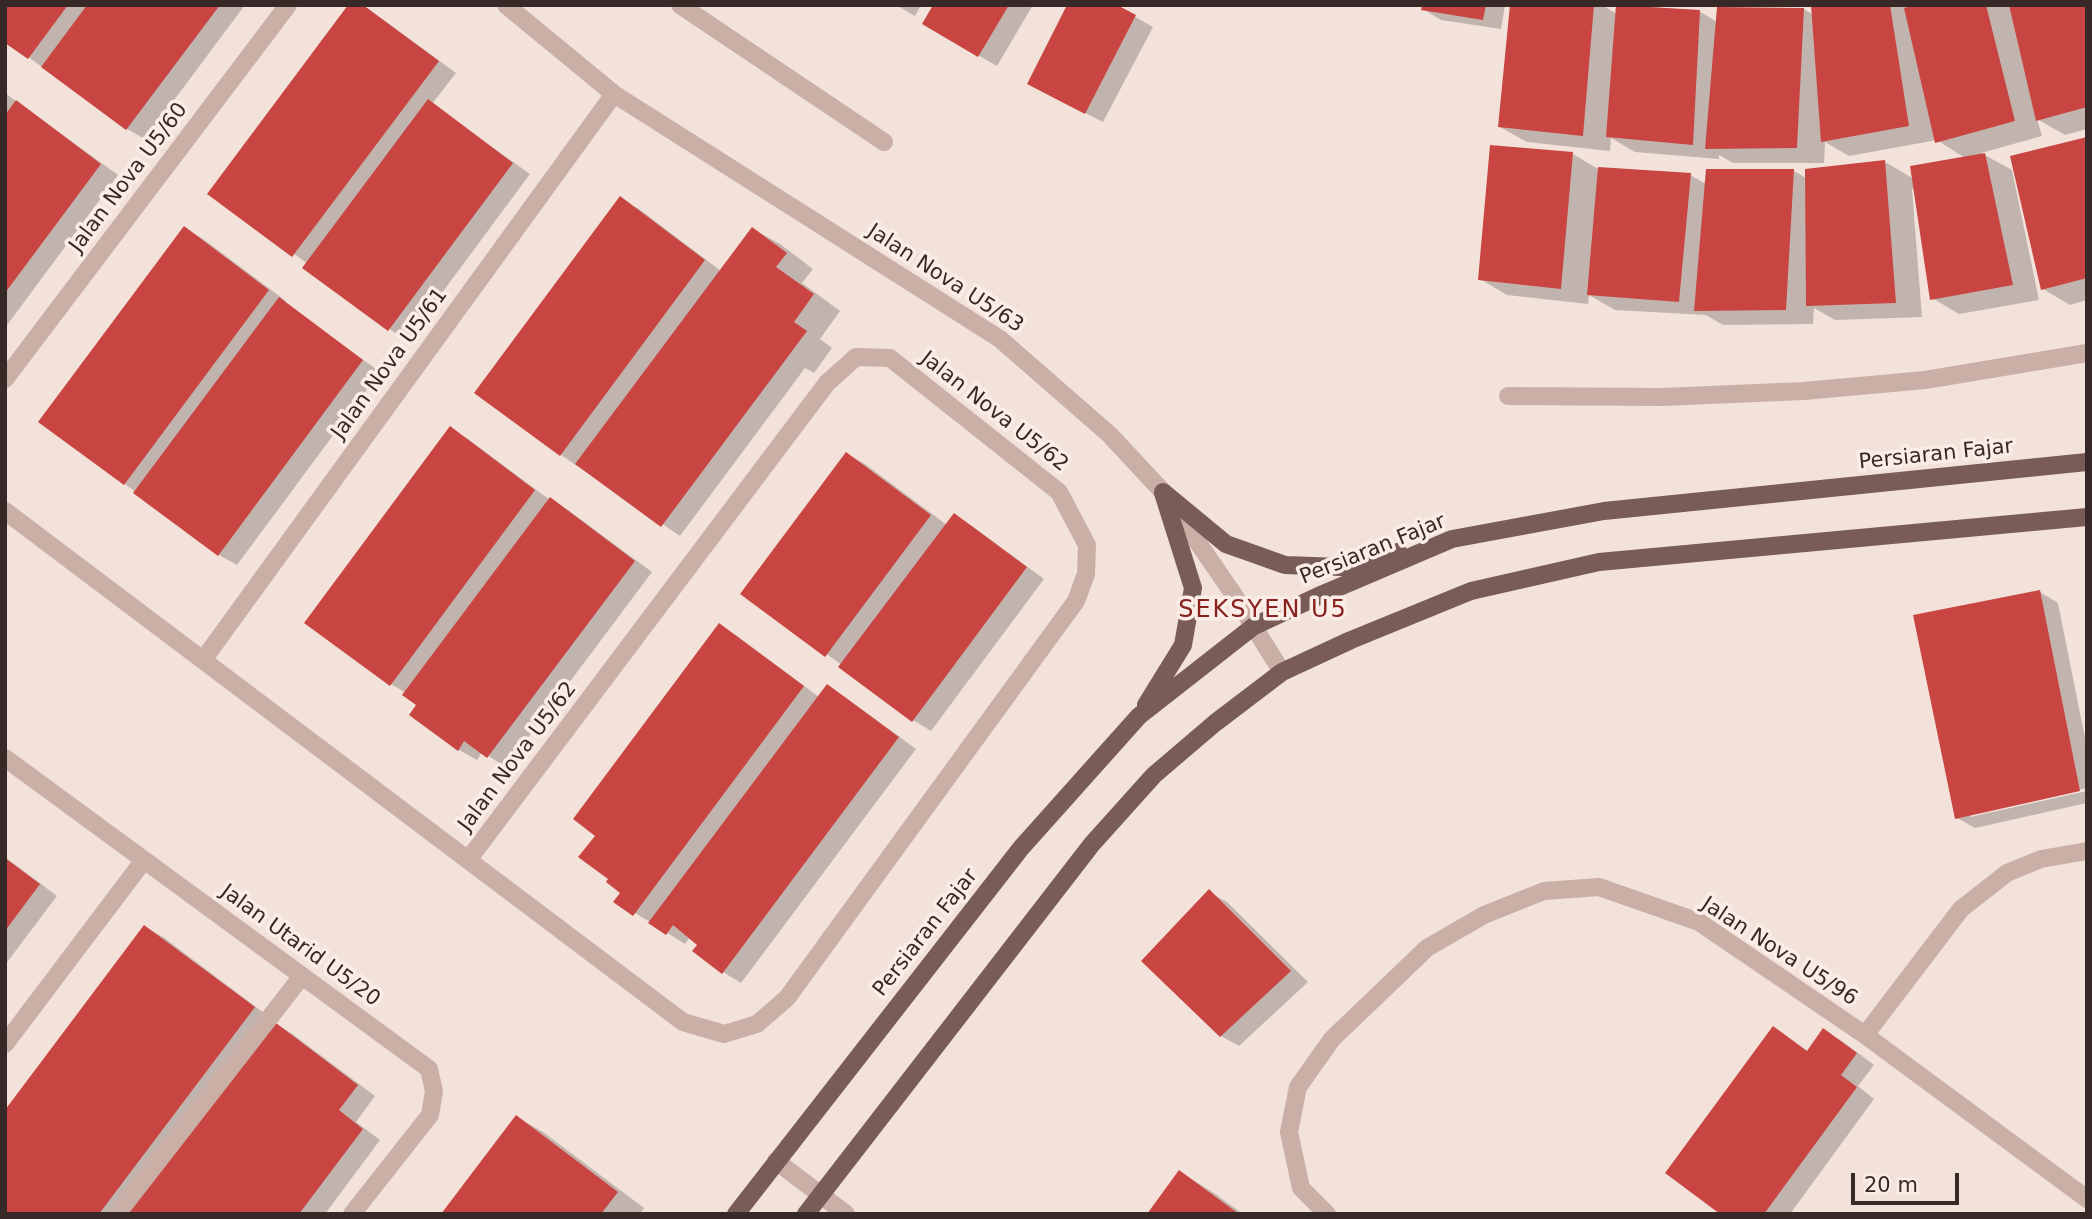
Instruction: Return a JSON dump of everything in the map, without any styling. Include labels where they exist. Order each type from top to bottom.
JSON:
[{"type":"main road","name":"Persiaran Fajar","points":[[736,1214],[1021,848],[1139,716],[1254,626],[1452,539],[1604,511],[2087,462]]},
{"type":"main road","points":[[1163,492],[1226,544],[1285,565],[1341,567],[1452,539]]},
{"type":"main road","points":[[1139,716],[1183,645],[1193,588],[1163,492]]},
{"type":"main road","points":[[806,1214],[1092,844],[1154,775],[1215,723],[1282,672],[1351,640],[1471,591],[1599,562],[2087,517]]},
{"type":"street","name":"Jalan Nova U5/60","points":[[5,379],[288,5]]},
{"type":"street","name":"Jalan Nova U5/63","points":[[506,5],[614,94],[1000,339],[1110,435],[1163,492],[1282,672]]},
{"type":"street","points":[[680,5],[884,142]]},
{"type":"street","name":"Jalan Nova U5/61","points":[[203,660],[614,94]]},
{"type":"street","points":[[1508,396],[1662,397],[1804,391],[1925,380],[2087,353]]},
{"type":"street","name":"Jalan Nova U5/62","points":[[856,358],[890,358],[1059,492],[1087,545],[1086,574],[1076,601],[787,999],[757,1024],[724,1034],[683,1022],[468,860],[827,383],[856,358]]},
{"type":"street","points":[[5,511],[468,860]]},
{"type":"street","name":"Jalan Utarid U5/20","points":[[5,758],[429,1069],[435,1091],[430,1115],[352,1214]]},
{"type":"street","points":[[1865,1035],[1961,909],[2007,873],[2042,859],[2087,851]]},
{"type":"street","points":[[5,1044],[144,860]]},
{"type":"street","name":"Jalan Nova U5/96","points":[[1327,1214],[1301,1188],[1289,1132],[1298,1087],[1332,1039],[1427,948],[1484,915],[1544,891],[1599,887],[1699,922],[1865,1035],[2087,1199]]},
{"type":"street","points":[[117,1214],[302,976]]},
{"type":"street","points":[[776,1161],[846,1214]]},
{"type":"building","points":[[5,5],[68,5],[28,59],[5,43]]},
{"type":"building","points":[[87,5],[220,5],[126,130],[41,67]]},
{"type":"building","points":[[348,5],[363,5],[439,61],[292,257],[207,194]]},
{"type":"building","points":[[933,5],[1009,5],[978,57],[922,24]]},
{"type":"building","points":[[1067,5],[1117,5],[1136,15],[1085,114],[1027,84]]},
{"type":"building","points":[[1422,5],[1486,5],[1483,20],[1421,10]]},
{"type":"building","points":[[1510,5],[1594,5],[1583,136],[1498,127]]},
{"type":"building","points":[[1616,5],[1700,10],[1693,145],[1606,137]]},
{"type":"building","points":[[1811,5],[1890,5],[1909,126],[1821,142]]},
{"type":"building","points":[[1916,5],[1986,5],[2015,121],[1935,143],[1904,8]]},
{"type":"building","points":[[2009,5],[2087,5],[2087,107],[2036,121]]},
{"type":"building","points":[[1717,7],[1804,8],[1797,148],[1705,149]]},
{"type":"building","points":[[428,99],[513,163],[388,331],[302,268]]},
{"type":"building","points":[[16,100],[101,164],[5,293],[5,115]]},
{"type":"building","points":[[2087,137],[2087,278],[2041,290],[2010,156]]},
{"type":"building","points":[[1490,145],[1573,152],[1561,289],[1478,280]]},
{"type":"building","points":[[1985,153],[2013,285],[1930,300],[1910,166]]},
{"type":"building","points":[[1885,160],[1896,303],[1806,306],[1805,169]]},
{"type":"building","points":[[1598,167],[1691,173],[1679,302],[1587,295]]},
{"type":"building","points":[[1706,169],[1794,169],[1786,310],[1694,311]]},
{"type":"building","points":[[620,196],[705,260],[560,456],[474,393]]},
{"type":"building","points":[[184,226],[269,290],[124,485],[38,422]]},
{"type":"building","points":[[752,227],[787,253],[776,267],[814,294],[794,322],[807,331],[661,527],[575,464]]},
{"type":"building","points":[[279,297],[363,360],[218,556],[133,493]]},
{"type":"building","points":[[450,426],[535,490],[390,686],[304,623]]},
{"type":"building","points":[[846,452],[931,515],[825,657],[740,594]]},
{"type":"building","points":[[550,497],[635,561],[487,758],[464,741],[458,751],[409,715],[416,705],[402,695]]},
{"type":"building","points":[[954,513],[1027,567],[912,722],[838,667]]},
{"type":"building","points":[[2040,590],[2080,791],[1955,819],[1913,615]]},
{"type":"building","points":[[719,623],[804,686],[633,916],[613,902],[620,893],[606,882],[608,879],[578,857],[595,836],[573,819]]},
{"type":"building","points":[[827,684],[899,737],[722,974],[692,951],[697,945],[673,925],[666,935],[648,923]]},
{"type":"building","points":[[5,858],[40,884],[5,931]]},
{"type":"building","points":[[1209,889],[1291,971],[1220,1037],[1141,961]]},
{"type":"building","points":[[144,925],[255,1007],[99,1214],[5,1214],[5,1110]]},
{"type":"building","points":[[272,1020],[358,1085],[339,1110],[363,1129],[299,1214],[126,1214]]},
{"type":"building","points":[[1773,1026],[1807,1051],[1823,1028],[1857,1053],[1841,1075],[1857,1087],[1764,1214],[1720,1214],[1665,1173]]},
{"type":"building","points":[[516,1115],[618,1192],[601,1214],[441,1214]]},
{"type":"building","points":[[1179,1170],[1239,1214],[1147,1214]]},
{"type":"district","name":"SEKSYEN U5","points":[[1263,611]]}]
